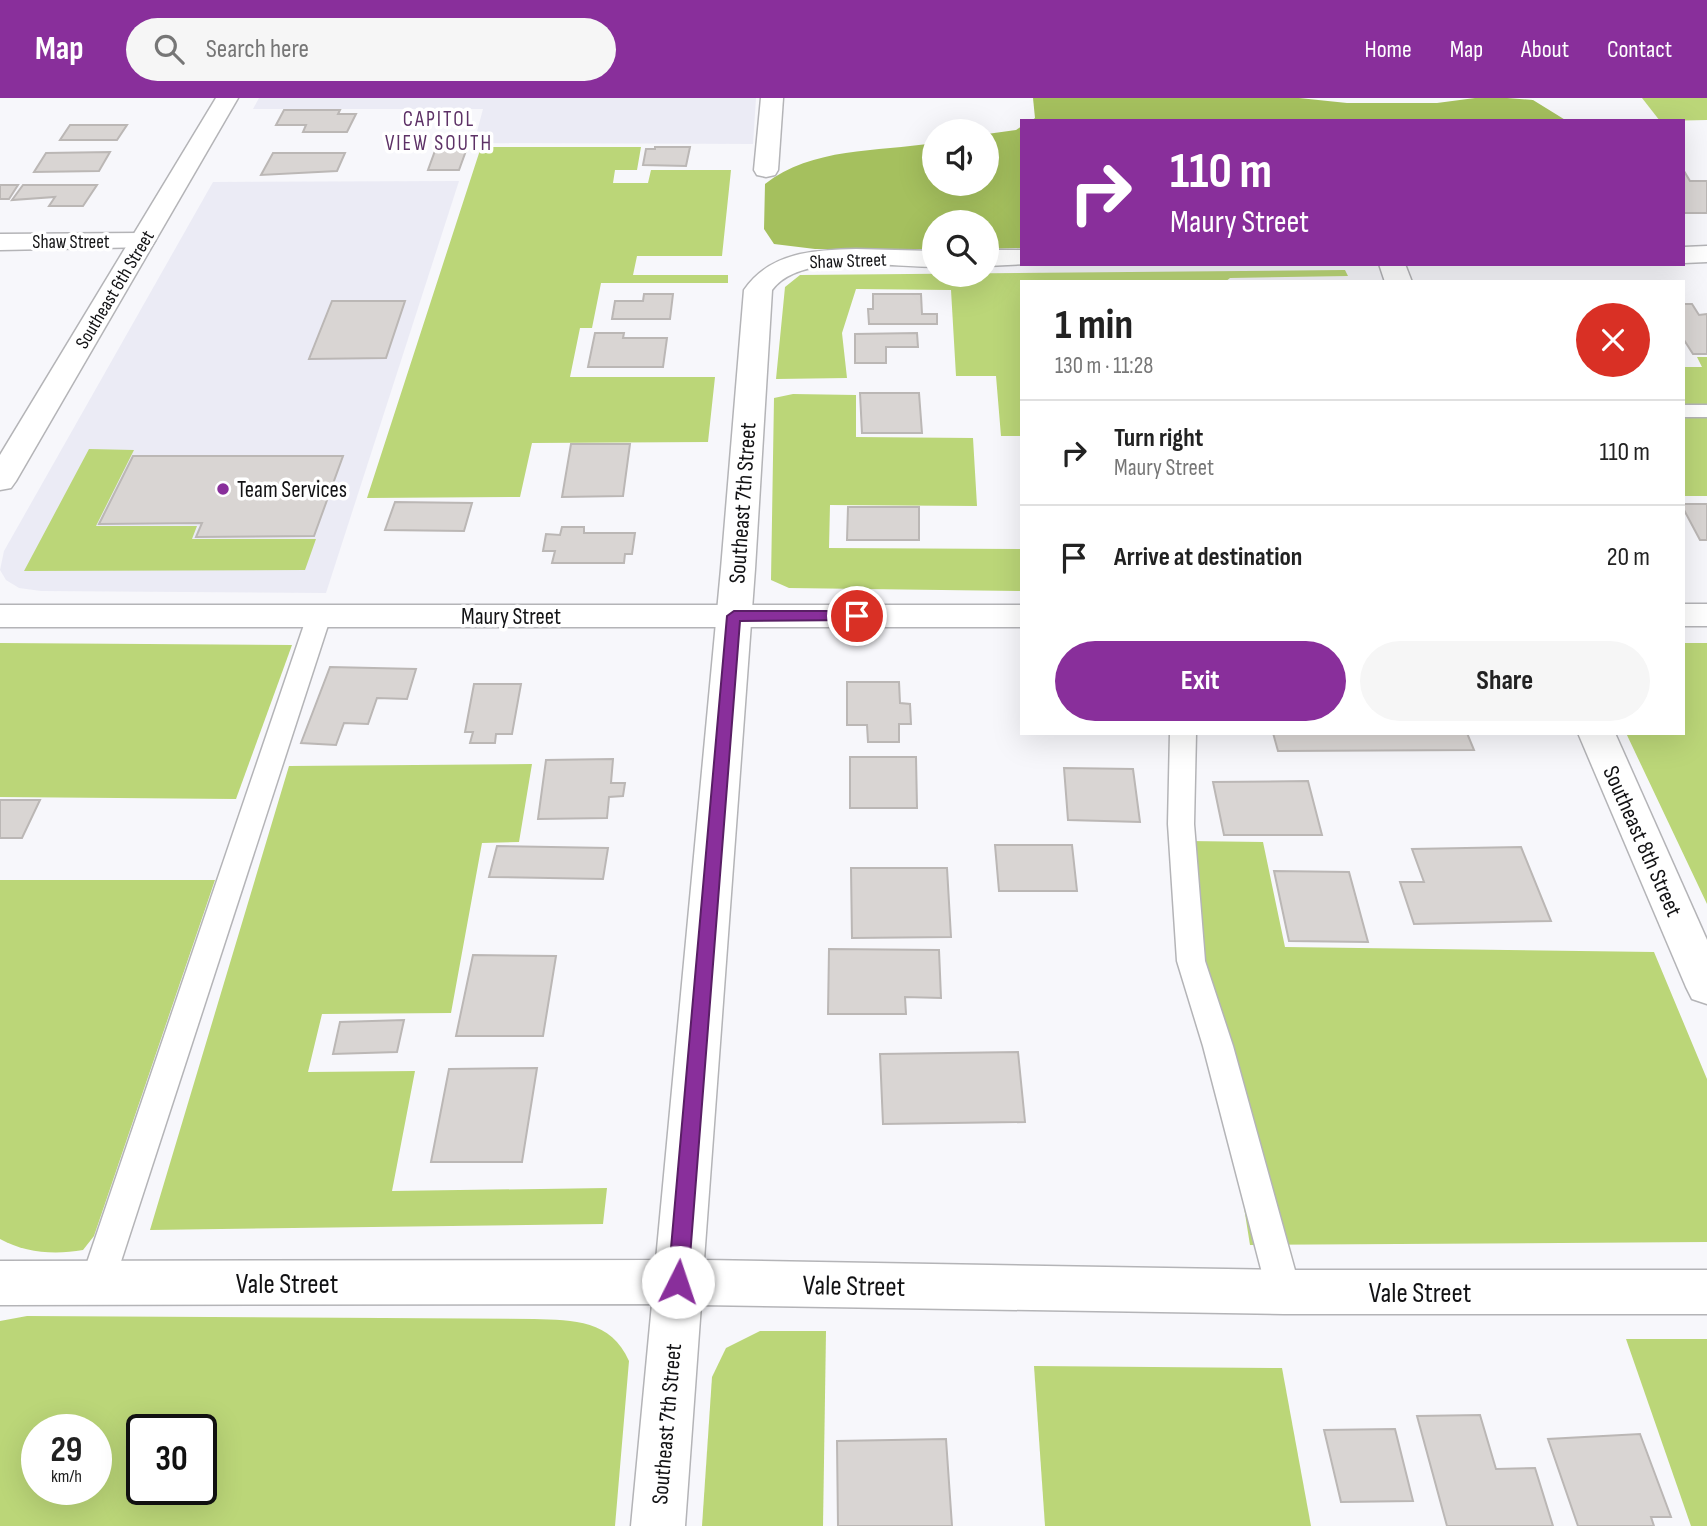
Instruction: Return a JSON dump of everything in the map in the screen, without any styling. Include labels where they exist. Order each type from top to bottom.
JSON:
[{"type":"street","name":"Southeast 6th Street","points":[[0,481],[227,98]]},
{"type":"street","points":[[766,170],[772,98]]},
{"type":"street","name":"Shaw Street","points":[[0,242],[142,241]]},
{"type":"street","points":[[1685,255],[1707,254]]},
{"type":"street","points":[[999,258],[1020,258]]},
{"type":"street","name":"Shaw Street","points":[[766,278],[780,268],[820,259],[922,259]]},
{"type":"street","name":"Southeast 7th Street","points":[[658,1526],[734,616],[756,305],[758,290],[766,278]]},
{"type":"street","points":[[1685,615],[1707,615]]},
{"type":"street","name":"Maury Street","points":[[0,616],[1020,616]]},
{"type":"street","name":"Southeast 8th Street","points":[[1597,735],[1695,931],[1707,987]]},
{"type":"street","name":"Vale Street","points":[[0,1283],[678,1282],[1284,1292],[1707,1292]]},
{"type":"lane","points":[[1685,411],[1707,411]]},
{"type":"lane","points":[[97,1283],[319,616]]},
{"type":"lane","points":[[1182,735],[1181,824],[1191,961],[1218,1046],[1284,1292]]},
{"type":"shaded area","points":[[259,98],[756,98],[753,144],[474,143],[483,109],[253,109]]},
{"type":"shaded area","points":[[459,181],[326,593],[41,591],[19,588],[6,580],[0,570],[4,551],[213,182]]},
{"type":"green space","points":[[1033,98],[1299,98],[1347,103],[1437,103],[1475,98],[1507,98],[1533,100],[1564,119],[1034,119]]},
{"type":"green space","points":[[1642,98],[1707,98],[1707,120],[1658,119]]},
{"type":"green space","points":[[1020,127],[1020,248],[999,249],[999,210],[922,210],[922,249],[815,249],[774,244],[764,229],[765,184],[803,163],[846,153],[922,144],[922,196],[999,196],[999,132]]},
{"type":"green space","points":[[481,147],[641,147],[637,170],[615,170],[613,183],[648,183],[651,170],[731,170],[722,256],[637,256],[633,275],[728,275],[728,283],[601,283],[592,328],[580,328],[570,377],[715,377],[708,442],[532,443],[520,497],[367,498]]},
{"type":"green space","points":[[1345,270],[1348,276],[1228,280],[1020,280],[1020,436],[1001,436],[996,376],[956,376],[951,290],[856,289],[842,333],[847,378],[776,379],[785,287],[800,275],[922,274],[922,287],[999,287],[999,273]]},
{"type":"green space","points":[[1697,357],[1707,357],[1707,496],[1685,496],[1685,367],[1702,367]]},
{"type":"green space","points":[[793,394],[856,395],[856,437],[973,438],[977,506],[830,505],[829,548],[1020,549],[1020,591],[789,588],[771,580],[774,398]]},
{"type":"green space","points":[[89,449],[134,450],[96,526],[197,526],[192,539],[316,539],[305,570],[24,571]]},
{"type":"green space","points":[[0,643],[292,645],[236,799],[0,797]]},
{"type":"green space","points":[[1685,643],[1707,643],[1707,904],[1627,735],[1685,735]]},
{"type":"green space","points":[[532,764],[519,842],[482,843],[451,1013],[322,1014],[308,1072],[415,1071],[392,1191],[607,1188],[603,1224],[150,1230],[289,766]]},
{"type":"green space","points":[[1189,841],[1263,842],[1285,947],[1654,952],[1707,1079],[1707,1242],[1250,1245],[1202,944]]},
{"type":"green space","points":[[0,880],[215,880],[94,1236],[83,1250],[40,1252],[0,1239]]},
{"type":"green space","points":[[27,1316],[563,1320],[602,1330],[621,1347],[629,1361],[615,1526],[0,1526],[0,1321]]},
{"type":"green space","points":[[760,1331],[826,1331],[823,1526],[702,1526],[712,1377],[726,1348]]},
{"type":"green space","points":[[1626,1339],[1707,1339],[1707,1526],[1691,1526]]},
{"type":"green space","points":[[1034,1366],[1282,1368],[1311,1526],[1045,1526]]},
{"type":"building","points":[[284,110],[340,110],[338,114],[356,114],[347,132],[303,132],[306,125],[276,125]]},
{"type":"building","points":[[70,125],[127,125],[117,140],[60,140]]},
{"type":"building","points":[[690,147],[686,166],[643,165],[646,149]]},
{"type":"building","points":[[436,148],[467,148],[459,170],[428,170]]},
{"type":"building","points":[[110,152],[99,171],[34,172],[46,153]]},
{"type":"building","points":[[273,153],[345,153],[337,171],[261,175]]},
{"type":"building","points":[[1685,173],[1690,181],[1707,181],[1707,213],[1685,213]]},
{"type":"building","points":[[0,185],[18,185],[9,199],[0,199]]},
{"type":"building","points":[[23,185],[97,185],[83,206],[49,206],[55,197],[12,200]]},
{"type":"building","points":[[644,294],[673,294],[670,319],[612,319],[615,301],[643,301]]},
{"type":"building","points":[[873,294],[921,294],[922,314],[937,314],[937,324],[869,324],[868,309],[873,309]]},
{"type":"building","points":[[332,301],[405,301],[386,358],[309,359]]},
{"type":"building","points":[[1685,304],[1692,304],[1699,315],[1707,314],[1707,354],[1693,354],[1685,342]]},
{"type":"building","points":[[595,333],[624,333],[623,338],[667,338],[663,367],[588,367]]},
{"type":"building","points":[[917,333],[918,347],[886,347],[886,363],[855,363],[855,334]]},
{"type":"building","points":[[860,393],[919,393],[922,433],[862,433]]},
{"type":"building","points":[[571,444],[630,444],[623,496],[562,497]]},
{"type":"building","name":"Team Services","points":[[133,456],[343,456],[314,536],[196,537],[202,523],[99,524]]},
{"type":"building","points":[[395,502],[472,503],[464,531],[385,530]]},
{"type":"building","points":[[1685,504],[1707,504],[1707,540],[1700,540],[1685,512]]},
{"type":"building","points":[[848,507],[919,507],[919,540],[847,540]]},
{"type":"building","points":[[562,527],[584,527],[584,533],[635,533],[632,554],[625,554],[624,563],[552,563],[555,551],[543,551],[546,534],[560,535]]},
{"type":"building","points":[[330,667],[416,669],[407,699],[377,698],[368,724],[344,723],[336,745],[301,743]]},
{"type":"building","points":[[847,682],[899,682],[900,703],[910,704],[911,724],[899,724],[899,742],[868,742],[867,725],[847,725]]},
{"type":"building","points":[[474,684],[521,684],[512,734],[496,734],[495,743],[470,743],[473,732],[465,732]]},
{"type":"building","points":[[1274,735],[1468,735],[1474,750],[1278,751]]},
{"type":"building","points":[[850,757],[916,757],[917,808],[850,808]]},
{"type":"building","points":[[613,759],[611,783],[625,783],[623,796],[609,797],[607,818],[538,819],[546,760]]},
{"type":"building","points":[[1064,768],[1133,769],[1140,822],[1068,820]]},
{"type":"building","points":[[1308,781],[1322,835],[1224,835],[1213,782]]},
{"type":"building","points":[[0,800],[40,800],[22,838],[0,838]]},
{"type":"building","points":[[995,845],[1072,845],[1077,891],[999,891]]},
{"type":"building","points":[[497,846],[608,848],[603,879],[489,877]]},
{"type":"building","points":[[1521,847],[1551,921],[1414,924],[1400,882],[1424,882],[1412,849]]},
{"type":"building","points":[[851,868],[947,868],[951,937],[852,938]]},
{"type":"building","points":[[1274,871],[1349,872],[1368,942],[1289,941]]},
{"type":"building","points":[[829,949],[939,950],[941,998],[905,997],[906,1014],[828,1014]]},
{"type":"building","points":[[473,955],[556,956],[543,1036],[456,1036]]},
{"type":"building","points":[[404,1020],[397,1052],[333,1054],[340,1022]]},
{"type":"building","points":[[1018,1052],[1025,1122],[883,1124],[880,1054]]},
{"type":"building","points":[[537,1068],[522,1162],[431,1162],[449,1069]]},
{"type":"building","points":[[1480,1415],[1496,1469],[1535,1468],[1553,1526],[1447,1526],[1417,1416]]},
{"type":"building","points":[[1395,1429],[1413,1501],[1341,1502],[1324,1430]]},
{"type":"building","points":[[1640,1434],[1671,1517],[1651,1517],[1654,1526],[1578,1526],[1548,1439]]},
{"type":"building","points":[[946,1439],[952,1526],[838,1526],[837,1441]]},
{"type":"place","name":"Team Services","points":[[223,489]]},
{"type":"district","name":"CAPITOL VIEW SOUTH","points":[[439,131]]},
{"type":"route","points":[[678,1282],[734,616],[857,616]]}]
